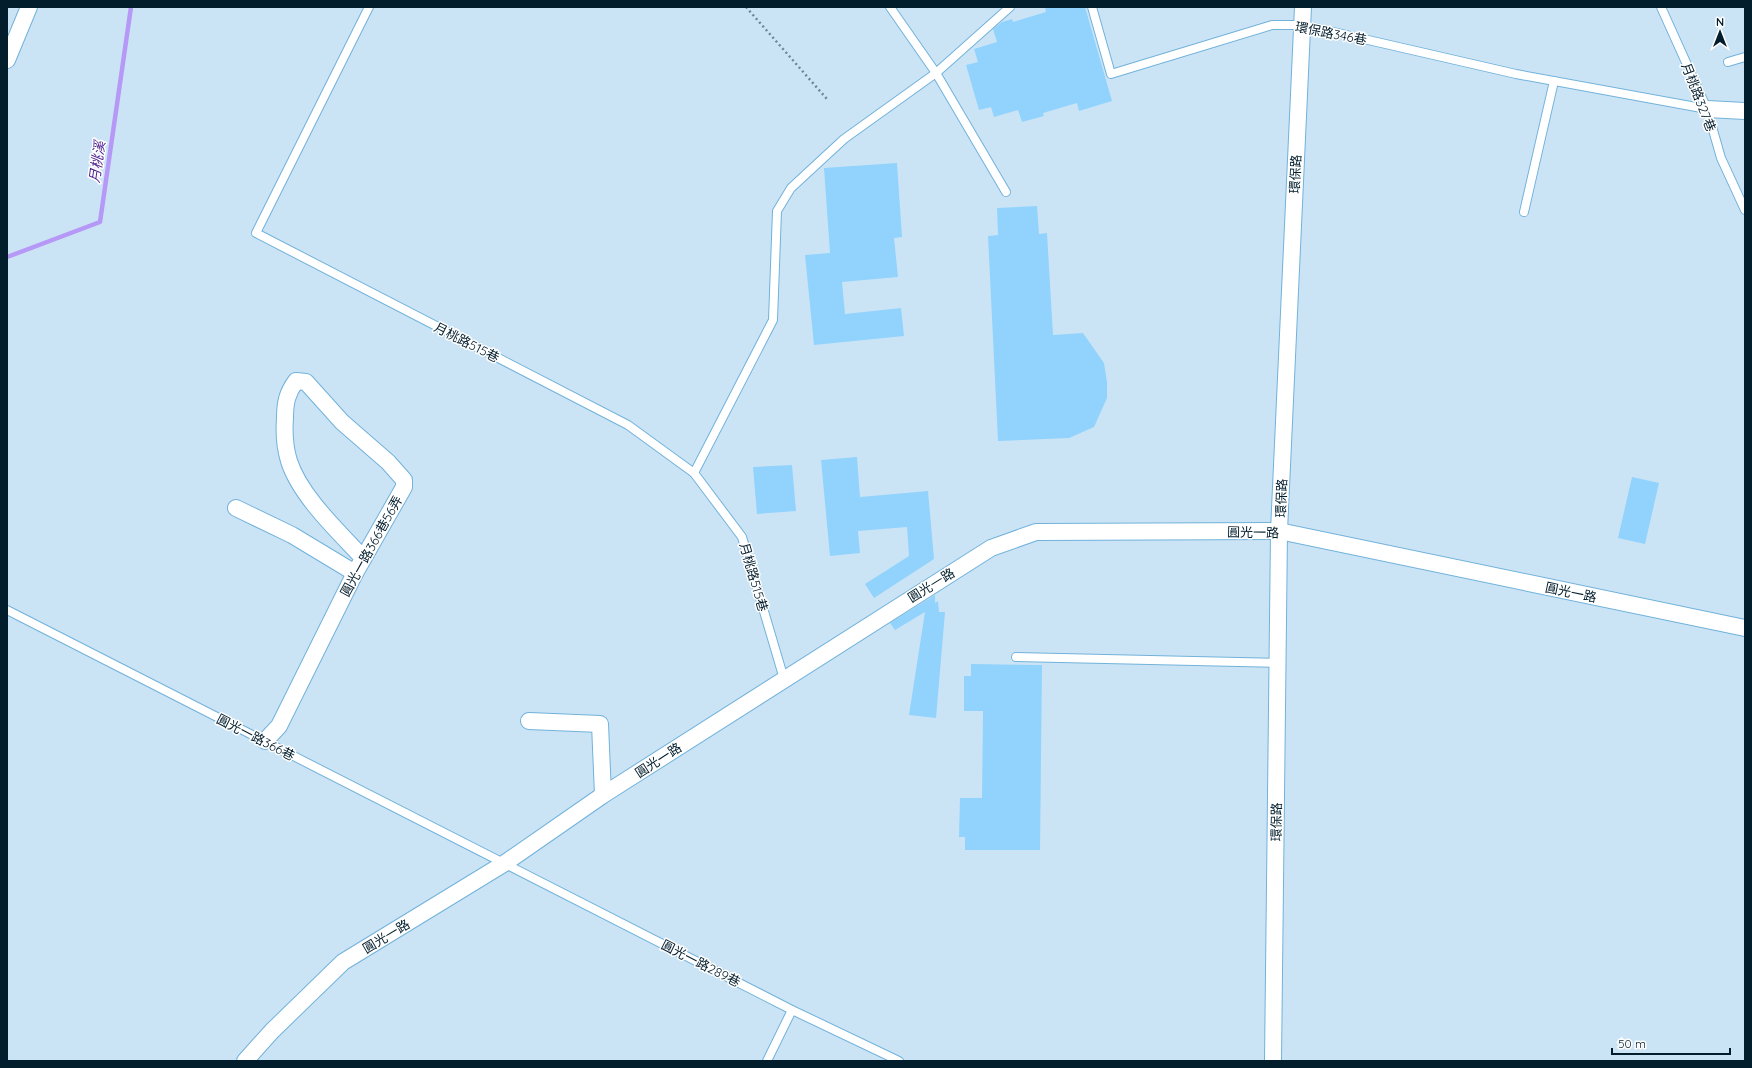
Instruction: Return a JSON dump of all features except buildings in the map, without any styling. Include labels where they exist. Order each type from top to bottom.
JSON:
[{"type":"street","points":[[7,60],[29,7]]},
{"type":"street","name":"環保路","points":[[1273,1061],[1279,531],[1303,7]]},
{"type":"street","points":[[1707,109],[1745,111]]},
{"type":"street","name":"圓光一路366巷56弄","points":[[265,741],[279,726],[355,573],[404,487],[404,480],[388,462],[342,422],[306,382],[296,381],[286,400],[284,427],[289,461],[301,485],[318,507],[363,558]]},
{"type":"street","points":[[236,508],[292,535],[355,573]]},
{"type":"street","name":"圓光一路","points":[[245,1061],[272,1031],[343,962],[505,863],[603,795],[991,548],[1036,532],[1279,531],[1745,628]]},
{"type":"street","points":[[529,721],[600,724],[603,795]]},
{"type":"lane","name":"月桃路515巷","points":[[369,7],[256,233],[628,426],[694,474],[742,537],[784,679]]},
{"type":"lane","points":[[890,7],[936,73],[1006,192]]},
{"type":"lane","points":[[694,474],[773,320],[778,211],[791,188],[844,139],[936,73],[1010,7]]},
{"type":"lane","name":"環保路346巷","points":[[1092,7],[1111,74],[1272,25],[1303,26],[1516,74],[1707,109]]},
{"type":"lane","name":"月桃路327巷","points":[[1661,7],[1707,109],[1721,158],[1745,210]]},
{"type":"lane","points":[[1728,62],[1745,57]]},
{"type":"lane","points":[[1524,212],[1554,81]]},
{"type":"lane","name":"圓光一路366巷","points":[[7,610],[505,863]]},
{"type":"lane","points":[[1016,657],[1278,663]]},
{"type":"lane","name":"圓光一路289巷","points":[[505,863],[792,1010],[899,1061]]},
{"type":"lane","points":[[767,1061],[792,1010]]},
{"type":"path","points":[[746,7],[827,99]]},
{"type":"waterway","name":"月桃溪","points":[[7,257],[100,222],[131,7]]}]
